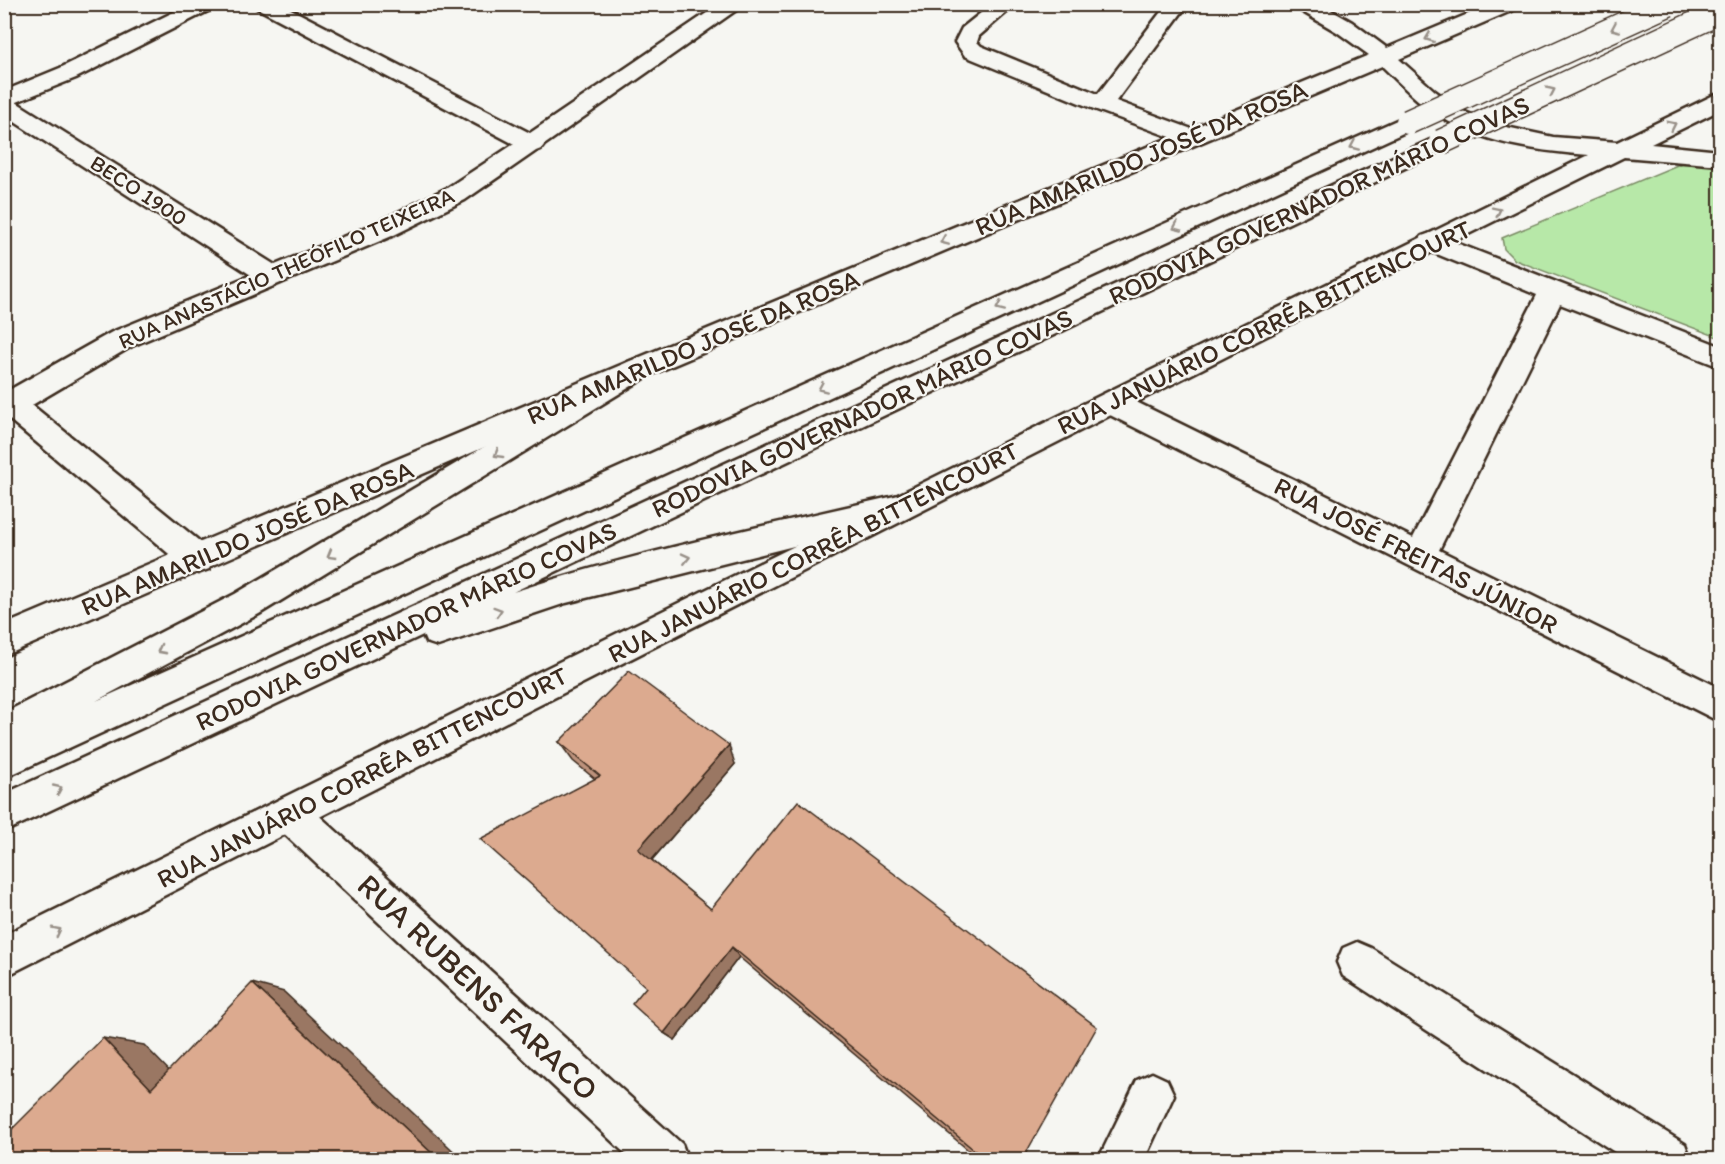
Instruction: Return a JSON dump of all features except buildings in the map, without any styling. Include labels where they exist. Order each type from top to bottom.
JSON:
[{"type":"main road","points":[[4,99],[77,69],[207,4]]},
{"type":"main road","points":[[264,4],[533,144]]},
{"type":"main road","name":"RUA ANASTÁCIO THEÓFILO TEIXEIRA","points":[[8,401],[122,339],[422,213],[486,176],[735,4]]},
{"type":"main road","points":[[1006,4],[970,33],[966,42],[973,51],[1102,104],[1192,137]]},
{"type":"main road","points":[[1102,104],[1178,4]]},
{"type":"main road","name":"RUA AMARILDO JOSÉ DA ROSA","points":[[4,641],[638,369],[1511,4]]},
{"type":"main road","name":"RODOVIA GOVERNADOR MÁRIO COVAS","points":[[4,760],[1668,4]]},
{"type":"main road","points":[[1304,5],[1356,33],[1384,56],[1429,100],[1456,116],[1495,133],[1563,147],[1623,149],[1720,158]]},
{"type":"main road","points":[[1304,5],[1346,44],[1349,53],[1348,72]]},
{"type":"main road","name":"RODOVIA GOVERNADOR MÁRIO COVAS","points":[[4,813],[1720,12]]},
{"type":"main road","name":"RUA JANUÁRIO CORRÊA BITTENCOURT","points":[[4,957],[1431,242],[1720,101]]},
{"type":"main road","name":"BECO 1900","points":[[4,105],[273,276]]},
{"type":"main road","points":[[1431,242],[1720,357]]},
{"type":"main road","points":[[1420,556],[1553,290]]},
{"type":"main road","points":[[4,732],[247,604],[638,369]]},
{"type":"main road","points":[[8,401],[198,559]]},
{"type":"main road","name":"RUA JOSÉ FREITAS JÚNIOR","points":[[1112,403],[1720,706]]},
{"type":"main road","points":[[303,675],[566,589],[899,508]]},
{"type":"main road","name":"RUA RUBENS FARACO","points":[[290,814],[666,1160]]},
{"type":"main road","points":[[1357,962],[1669,1160]]},
{"type":"main road","points":[[1120,1160],[1152,1095]]},
{"type":"green space","points":[[1687,161],[1720,167],[1720,338],[1515,260],[1504,249],[1502,238]]}]
